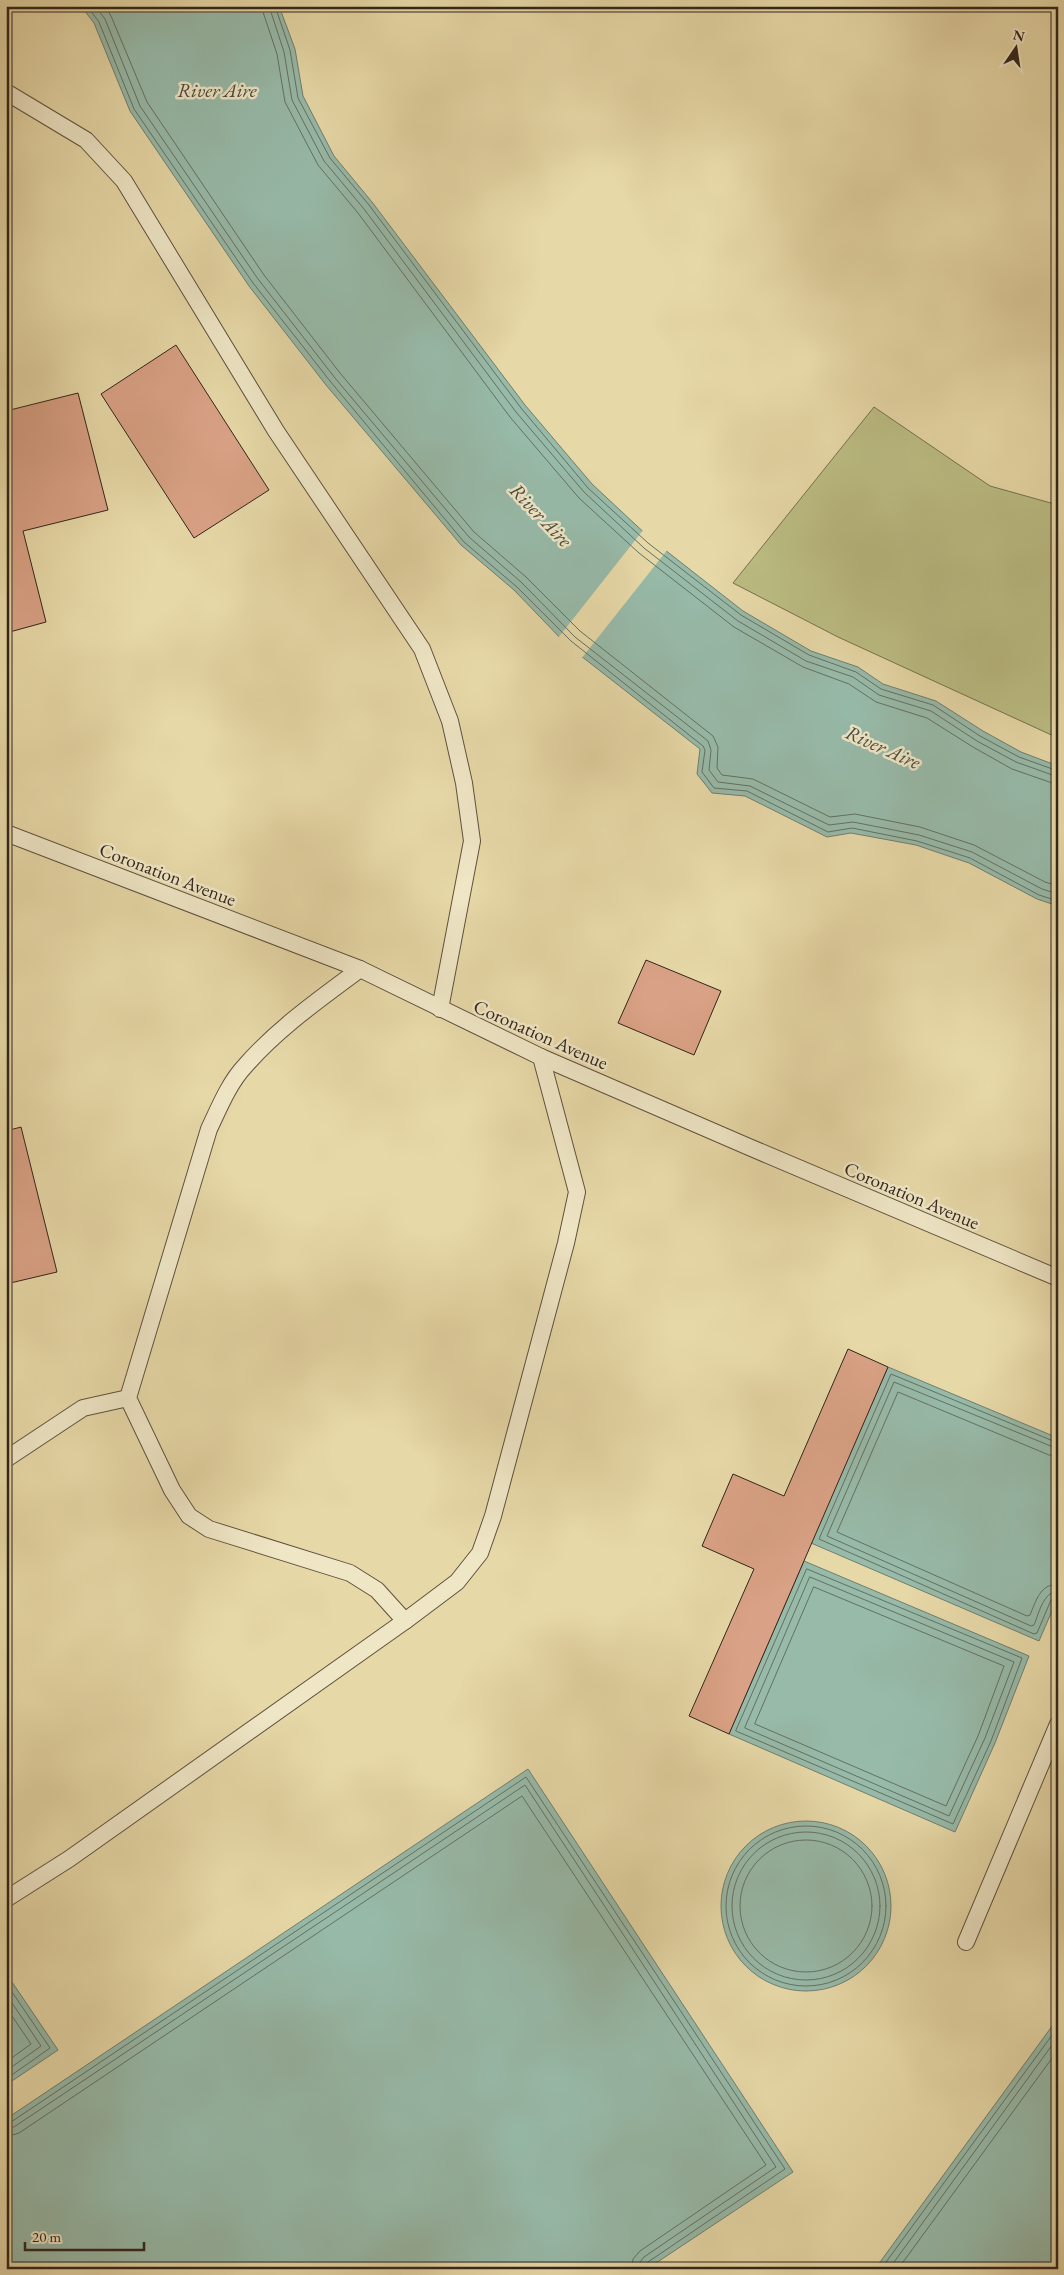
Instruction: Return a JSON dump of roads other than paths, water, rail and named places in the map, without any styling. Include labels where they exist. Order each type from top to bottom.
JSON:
[{"type":"lane","points":[[6,92],[86,140],[124,181],[276,432],[422,649],[450,721],[464,783],[472,842],[440,1009]]},
{"type":"lane","name":"Coronation Avenue","points":[[6,833],[360,969],[541,1057],[1058,1278]]},
{"type":"lane","points":[[360,969],[286,1026],[244,1067],[221,1104],[208,1129],[128,1398],[172,1490],[189,1516],[209,1529],[350,1573],[377,1590],[405,1621]]},
{"type":"lane","points":[[6,1899],[85,1848],[405,1621],[457,1582],[480,1553],[493,1516],[566,1243],[577,1192],[541,1057]]},
{"type":"lane","points":[[6,1459],[84,1408],[128,1398]]},
{"type":"lane","points":[[966,1942],[1058,1724]]},
{"type":"water","name":"River Aire","points":[[81,6],[279,6],[295,49],[303,96],[334,156],[372,202],[525,405],[592,484],[651,539],[743,611],[811,651],[858,667],[883,684],[936,701],[983,731],[1021,752],[1058,766],[1058,906],[1037,899],[969,863],[916,845],[851,833],[827,837],[745,796],[712,793],[697,774],[700,749],[567,645],[514,590],[461,545],[326,385],[249,286],[130,111],[94,23]]},
{"type":"water","points":[[888,1367],[1058,1438],[1058,1597],[1039,1641],[811,1543]]},
{"type":"water","points":[[804,1561],[1029,1656],[995,1743],[955,1832],[729,1734]]},
{"type":"water","points":[[528,1769],[793,2172],[647,2269],[6,2269],[6,2119]]},
{"type":"water","points":[[814,1821],[839,1827],[860,1840],[872,1852],[888,1881],[891,1906],[890,1923],[885,1939],[872,1960],[860,1972],[831,1988],[798,1991],[773,1985],[752,1972],[740,1960],[724,1931],[721,1898],[727,1873],[740,1852],[752,1840],[781,1824]]},
{"type":"water","points":[[8,1976],[58,2050],[6,2085],[6,1977]]},
{"type":"water","points":[[1058,2018],[1058,2269],[875,2269]]}]
